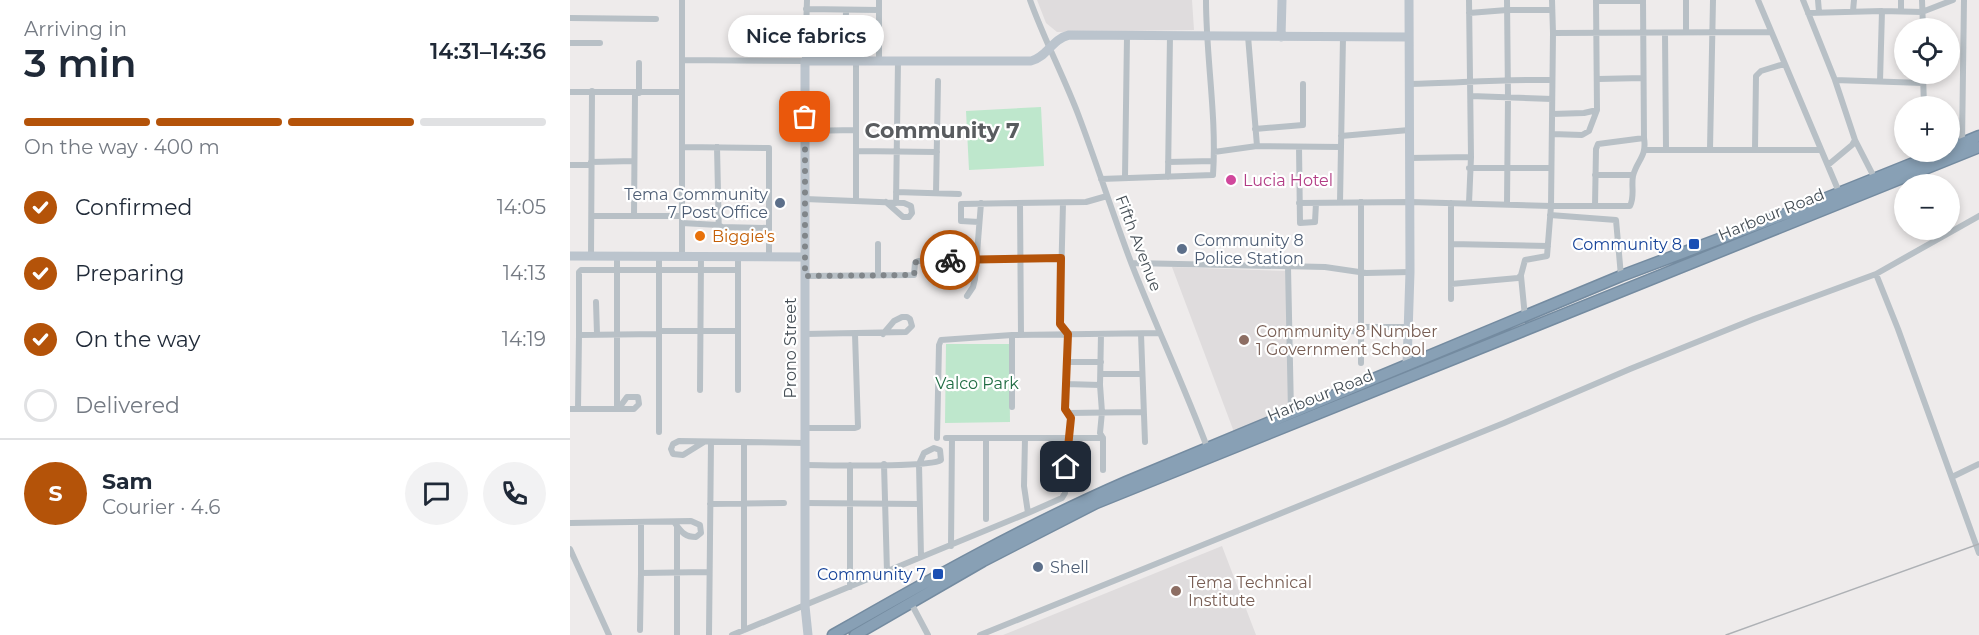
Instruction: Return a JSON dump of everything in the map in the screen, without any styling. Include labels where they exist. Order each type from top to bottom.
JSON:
[{"type":"highway","points":[[1962,143],[1979,136]]},
{"type":"highway","name":"Harbour Road","points":[[855,635],[983,561],[1096,503],[1979,147]]},
{"type":"highway","name":"Harbour Road","points":[[833,635],[916,587],[1071,506],[1207,447],[1621,276],[1839,192],[1908,162]]},
{"type":"street","points":[[682,0],[682,257]]},
{"type":"street","points":[[805,61],[807,0]]},
{"type":"street","points":[[879,0],[879,61]]},
{"type":"street","name":"Fifth Avenue","points":[[1030,0],[1048,48],[1057,63],[1078,114],[1132,263],[1207,447]]},
{"type":"street","points":[[1101,179],[1213,175],[1213,112],[1206,36],[1206,0]]},
{"type":"street","points":[[1281,37],[1282,0]]},
{"type":"street","points":[[1407,365],[1410,272],[1409,0]]},
{"type":"street","points":[[1469,0],[1471,157],[1469,203]]},
{"type":"street","points":[[1507,0],[1509,97],[1507,204]]},
{"type":"street","points":[[1525,317],[1521,276],[1525,260],[1547,256],[1548,246],[1551,206],[1552,0]]},
{"type":"street","points":[[1299,203],[1410,202],[1630,206],[1633,197],[1633,175],[1646,150],[1643,0],[1596,1],[1597,110],[1589,131],[1582,135],[1552,134]]},
{"type":"street","points":[[1686,0],[1686,33]]},
{"type":"street","points":[[1710,149],[1713,0]]},
{"type":"street","points":[[1758,0],[1839,192]]},
{"type":"street","points":[[1803,0],[1835,80],[1855,140],[1874,177]]},
{"type":"street","points":[[1818,0],[1819,12]]},
{"type":"street","points":[[1853,11],[1854,0]]},
{"type":"street","points":[[1900,0],[1901,11]]},
{"type":"street","points":[[1922,0],[1922,18]]},
{"type":"street","points":[[1808,13],[1922,12],[1953,0]]},
{"type":"street","points":[[1962,143],[1964,0]]},
{"type":"street","points":[[806,9],[879,10]]},
{"type":"street","points":[[1469,13],[1552,10]]},
{"type":"street","points":[[846,11],[855,130],[856,201]]},
{"type":"street","points":[[1880,81],[1882,11]]},
{"type":"street","points":[[570,18],[656,19]]},
{"type":"street","points":[[1553,33],[1771,32]]},
{"type":"street","points":[[1665,33],[1666,149]]},
{"type":"street","points":[[682,60],[1031,61],[1041,57],[1057,40],[1069,35],[1409,36]]},
{"type":"street","points":[[1167,177],[1170,35]]},
{"type":"street","points":[[1125,177],[1127,36]]},
{"type":"street","points":[[1248,36],[1257,146]]},
{"type":"street","points":[[1340,202],[1343,37]]},
{"type":"street","points":[[570,42],[600,43]]},
{"type":"street","name":"Prono Street","points":[[805,61],[805,606],[808,635]]},
{"type":"street","points":[[896,202],[898,61]]},
{"type":"street","points":[[634,216],[639,63]]},
{"type":"street","points":[[1755,149],[1756,76],[1761,71],[1784,64]]},
{"type":"street","points":[[1598,79],[1643,78]]},
{"type":"street","points":[[1409,84],[1469,83],[1508,79],[1552,80]]},
{"type":"street","points":[[1835,80],[1894,82]]},
{"type":"street","points":[[936,193],[938,81]]},
{"type":"street","points":[[1255,129],[1304,125],[1303,84]]},
{"type":"street","points":[[591,257],[592,91]]},
{"type":"street","points":[[570,92],[682,92]]},
{"type":"street","points":[[1470,96],[1552,99]]},
{"type":"street","points":[[1552,114],[1584,113],[1597,110]]},
{"type":"street","points":[[805,131],[855,130]]},
{"type":"street","points":[[1341,136],[1409,130]]},
{"type":"street","points":[[1595,206],[1598,144],[1644,138]]},
{"type":"street","points":[[1828,165],[1855,140]]},
{"type":"street","points":[[1214,152],[1257,146],[1341,147]]},
{"type":"street","points":[[682,147],[769,148],[769,257]]},
{"type":"street","points":[[717,147],[719,237]]},
{"type":"street","points":[[1299,147],[1299,222],[1301,224],[1315,222],[1316,203]]},
{"type":"street","points":[[1646,150],[1821,150]]},
{"type":"street","points":[[856,151],[937,152]]},
{"type":"street","points":[[1410,158],[1471,157]]},
{"type":"street","points":[[570,165],[634,161]]},
{"type":"street","points":[[1168,162],[1213,161]]},
{"type":"street","points":[[1469,168],[1551,168]]},
{"type":"street","points":[[1595,175],[1633,175]]},
{"type":"street","points":[[896,192],[959,194]]},
{"type":"street","points":[[980,222],[961,221],[960,205],[963,203],[1091,202],[1107,196]]},
{"type":"street","points":[[805,199],[896,202],[904,203],[911,206],[912,213],[909,217],[900,215],[886,202]]},
{"type":"street","points":[[1361,202],[1361,363]]},
{"type":"street","points":[[967,296],[973,288],[981,203]]},
{"type":"street","points":[[732,635],[951,546],[1065,495],[1071,418],[1065,409],[1068,334],[1060,324],[1063,203]]},
{"type":"street","points":[[1451,203],[1451,299]]},
{"type":"street","points":[[1020,204],[1021,335]]},
{"type":"street","points":[[1550,215],[1616,220],[1621,276]]},
{"type":"street","points":[[592,216],[634,216],[682,220],[722,227],[769,228]]},
{"type":"street","points":[[980,635],[1116,582],[1754,319],[1876,274],[1979,216]]},
{"type":"street","points":[[878,244],[878,275]]},
{"type":"street","points":[[1451,244],[1548,246]]},
{"type":"street","points":[[570,256],[805,257]]},
{"type":"street","points":[[570,409],[618,408],[617,256]]},
{"type":"street","points":[[659,256],[659,432]]},
{"type":"street","points":[[700,390],[701,257]]},
{"type":"street","points":[[738,257],[738,390]]},
{"type":"street","points":[[805,276],[914,275],[916,261],[1061,258]]},
{"type":"street","points":[[1132,263],[1324,267],[1361,272],[1410,272]]},
{"type":"street","points":[[1288,267],[1291,412]]},
{"type":"street","points":[[570,269],[738,270]]},
{"type":"street","points":[[578,409],[579,272],[583,270]]},
{"type":"street","points":[[1876,274],[1979,553]]},
{"type":"street","points":[[1451,284],[1521,276]]},
{"type":"street","points":[[596,302],[597,334]]},
{"type":"street","points":[[1289,332],[1408,327]]},
{"type":"street","points":[[579,335],[738,331]]},
{"type":"street","points":[[937,438],[939,342],[944,339],[1012,335],[1160,333]]},
{"type":"street","points":[[805,334],[883,334]]},
{"type":"street","points":[[806,428],[858,427],[855,334]]},
{"type":"street","points":[[1101,334],[1102,470]]},
{"type":"street","points":[[1141,334],[1145,442]]},
{"type":"street","points":[[1012,335],[1012,407]]},
{"type":"street","points":[[1066,362],[1101,362]]},
{"type":"street","points":[[1101,374],[1141,374]]},
{"type":"street","points":[[1066,384],[1100,385]]},
{"type":"street","points":[[1068,413],[1143,412]]},
{"type":"street","points":[[951,546],[949,438],[1103,438]]},
{"type":"street","points":[[986,438],[986,519]]},
{"type":"street","points":[[1025,438],[1024,486],[1028,513]]},
{"type":"street","points":[[708,442],[683,456],[673,454],[671,449],[673,444],[679,441],[806,442]]},
{"type":"street","points":[[708,442],[709,635]]},
{"type":"street","points":[[744,442],[744,630]]},
{"type":"street","points":[[884,464],[887,572]]},
{"type":"street","points":[[805,465],[919,464],[921,557]]},
{"type":"street","points":[[1952,477],[1979,464]]},
{"type":"street","points":[[850,465],[850,587]]},
{"type":"street","points":[[805,503],[919,504]]},
{"type":"street","points":[[710,504],[784,504]]},
{"type":"street","points":[[640,630],[641,522]]},
{"type":"street","points":[[570,523],[676,524],[677,635]]},
{"type":"street","points":[[570,549],[609,635]]},
{"type":"street","points":[[641,573],[708,572]]},
{"type":"street","points":[[911,603],[928,635]]},
{"type":"shaded area","points":[[1037,0],[1192,0],[1194,30],[1057,32],[1046,23]]},
{"type":"shaded area","name":"Community 8 Number 1 Government School","points":[[1172,267],[1288,271],[1289,409],[1234,432]]},
{"type":"shaded area","name":"Tema Technical Institute","points":[[1222,546],[1256,635],[1003,635]]},
{"type":"green space","points":[[1041,107],[1044,166],[969,170],[966,111]]},
{"type":"green space","name":"Valco Park","points":[[946,344],[1009,344],[1010,422],[945,423]]},
{"type":"railway","points":[[1726,635],[1979,544]]},
{"type":"way so far","points":[[805,117],[805,276],[914,275],[916,261],[950,260]]},
{"type":"place","name":"Nice fabrics","points":[[805,117]]},
{"type":"place","name":"Lucia Hotel","points":[[1231,180]]},
{"type":"place","name":"Tema Community 7 Post Office","points":[[780,203]]},
{"type":"place","name":"Biggie's","points":[[700,236]]},
{"type":"place","name":"Community 8","points":[[1694,244]]},
{"type":"place","name":"Community 8 Police Station","points":[[1182,249]]},
{"type":"place","name":"Community 8 Number 1 Government School","points":[[1244,340]]},
{"type":"place","name":"Shell","points":[[1038,567]]},
{"type":"place","name":"Community 7","points":[[938,574]]},
{"type":"place","name":"Tema Technical Institute","points":[[1176,591]]},
{"type":"district","name":"Community 7","points":[[942,130]]},
{"type":"route","points":[[950,260],[1061,258],[1060,327],[1068,334],[1065,409],[1071,418],[1066,467]]}]
